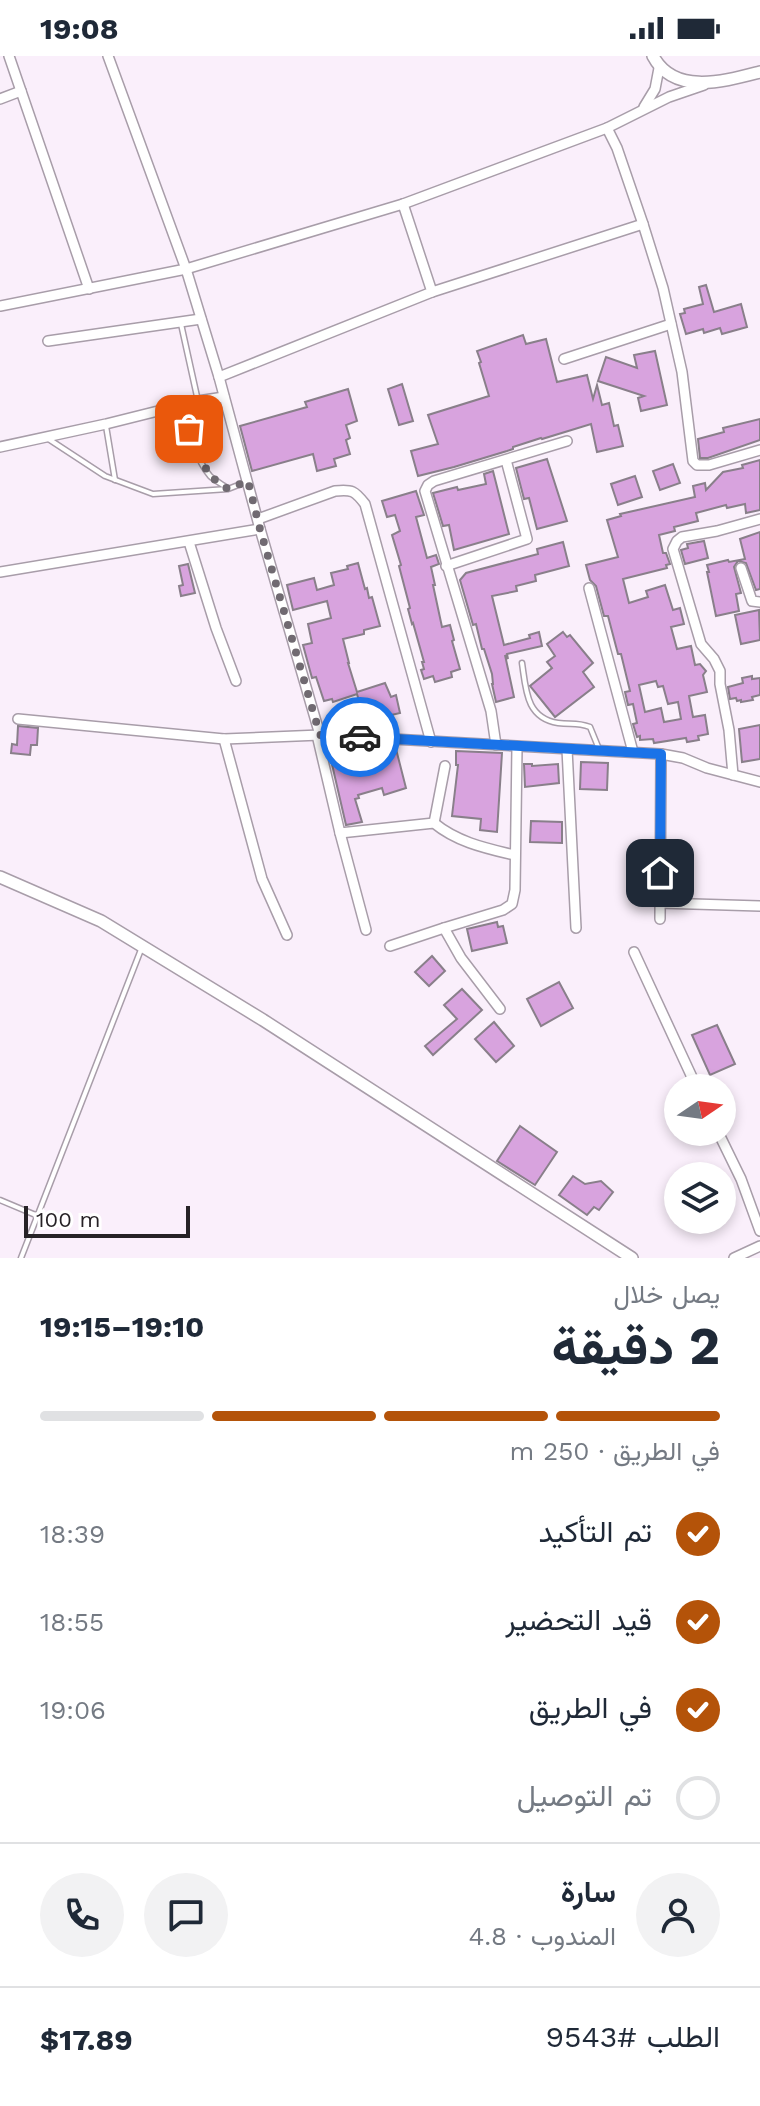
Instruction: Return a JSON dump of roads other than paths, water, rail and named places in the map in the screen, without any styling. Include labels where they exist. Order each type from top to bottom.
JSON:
[{"type":"street","points":[[9,56],[89,289]]},
{"type":"street","points":[[108,56],[186,269],[219,377],[318,735],[366,930]]},
{"type":"street","points":[[653,56],[659,68],[674,77],[709,84]]},
{"type":"street","points":[[639,112],[655,89],[659,68]]},
{"type":"street","points":[[0,306],[186,269],[403,204],[607,128],[669,97],[760,72]]},
{"type":"street","points":[[0,99],[21,91]]},
{"type":"street","points":[[607,128],[617,148],[663,288],[682,372],[693,461],[697,465],[709,465],[760,450]]},
{"type":"street","points":[[403,204],[432,292]]},
{"type":"street","points":[[219,377],[432,292],[643,224]]},
{"type":"street","points":[[48,341],[201,319]]},
{"type":"street","points":[[564,359],[671,324]]},
{"type":"street","points":[[0,447],[224,397]]},
{"type":"street","points":[[496,745],[491,711],[425,491],[434,481],[567,441]]},
{"type":"street","points":[[446,566],[527,539],[506,460]]},
{"type":"street","points":[[0,572],[189,542],[259,524],[335,491],[356,492],[365,504],[431,742]]},
{"type":"street","points":[[733,775],[720,671],[701,644],[673,549],[682,537],[760,519]]},
{"type":"street","points":[[189,542],[236,681]]},
{"type":"street","points":[[741,568],[752,601],[760,602]]},
{"type":"street","points":[[589,588],[633,752]]},
{"type":"street","points":[[18,719],[224,739],[318,735],[661,754],[760,782]]},
{"type":"street","points":[[224,739],[262,879],[287,935]]},
{"type":"street","points":[[390,946],[503,910],[512,904],[515,890],[517,747]]},
{"type":"street","points":[[567,749],[576,928]]},
{"type":"street","points":[[660,919],[661,754]]},
{"type":"street","points":[[434,823],[445,766]]},
{"type":"street","points":[[340,833],[434,823],[451,836],[514,855]]},
{"type":"street","points":[[0,877],[101,921],[142,945],[632,1258]]},
{"type":"street","points":[[660,903],[760,906]]},
{"type":"street","points":[[444,928],[461,958],[500,1009]]},
{"type":"street","points":[[634,952],[691,1074]]},
{"type":"street","points":[[725,1146],[760,1231]]},
{"type":"street","points":[[734,1258],[760,1246]]},
{"type":"lane","points":[[181,322],[198,401]]},
{"type":"lane","points":[[187,403],[189,429],[196,450],[210,476],[228,489]]},
{"type":"lane","points":[[106,424],[115,480]]},
{"type":"lane","points":[[45,437],[105,476],[153,494],[228,489],[248,481]]},
{"type":"lane","points":[[522,663],[527,692],[541,718],[590,727],[599,750]]},
{"type":"lane","points":[[21,1258],[142,945]]},
{"type":"lane","points":[[0,1200],[38,1216]]}]
